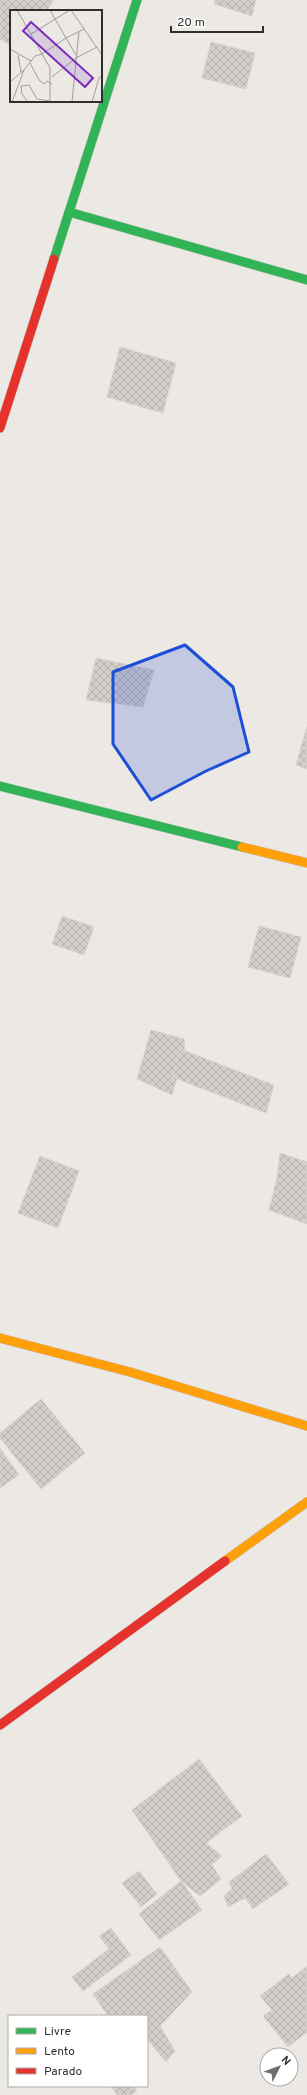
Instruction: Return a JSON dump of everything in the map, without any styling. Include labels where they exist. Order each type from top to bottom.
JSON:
[{"type":"street","points":[[0,428],[137,0]]},
{"type":"street","points":[[69,212],[307,280]]},
{"type":"street","points":[[0,786],[307,863]]},
{"type":"street","points":[[0,1338],[130,1372],[307,1426]]},
{"type":"street","points":[[0,1725],[307,1502]]},
{"type":"highlighted area","points":[[185,645],[233,687],[249,752],[206,771],[151,800],[113,744],[113,672]]},
{"type":"building","points":[[0,0],[53,0],[48,10],[10,10],[10,45],[0,39]]},
{"type":"building","points":[[215,0],[256,0],[252,16],[214,4]]},
{"type":"building","points":[[211,42],[255,53],[246,89],[202,78]]},
{"type":"building","points":[[120,347],[176,363],[163,413],[107,397]]},
{"type":"building","points":[[96,658],[154,670],[143,707],[86,700]]},
{"type":"building","points":[[307,726],[307,769],[296,765]]},
{"type":"building","points":[[62,916],[94,927],[84,955],[52,944]]},
{"type":"building","points":[[259,926],[301,937],[290,978],[248,967]]},
{"type":"building","points":[[151,1030],[184,1039],[185,1051],[172,1095],[137,1079]]},
{"type":"building","points":[[180,1049],[274,1085],[266,1113],[172,1077]]},
{"type":"building","points":[[280,1153],[307,1162],[307,1224],[269,1210],[277,1178]]},
{"type":"building","points":[[40,1156],[79,1171],[58,1228],[18,1213]]},
{"type":"building","points":[[41,1399],[85,1453],[41,1489],[0,1438],[0,1433]]},
{"type":"building","points":[[0,1448],[19,1475],[0,1488]]},
{"type":"building","points":[[199,1759],[242,1816],[206,1843],[222,1856],[212,1865],[221,1879],[200,1896],[181,1881],[132,1810]]},
{"type":"building","points":[[266,1854],[289,1884],[253,1909],[245,1898],[228,1907],[224,1896],[232,1889],[229,1882]]},
{"type":"building","points":[[139,1871],[157,1894],[141,1907],[122,1883]]},
{"type":"building","points":[[181,1881],[202,1910],[159,1940],[139,1914]]},
{"type":"building","points":[[111,1928],[131,1955],[83,1991],[72,1977],[109,1949],[99,1936]]},
{"type":"building","points":[[160,1947],[192,1992],[160,2026],[175,2051],[166,2062],[148,2040],[148,2015],[107,2015],[93,1994]]},
{"type":"building","points":[[307,1966],[307,2032],[288,2047],[263,2016],[272,2010],[260,1996],[289,1974],[292,1978]]},
{"type":"building","points":[[112,2087],[134,2087],[137,2091],[131,2095],[117,2095]]},
{"type":"traffic: fast","points":[[54,259],[137,0]]},
{"type":"traffic: fast","points":[[69,212],[307,280]]},
{"type":"traffic: fast","points":[[0,786],[242,847]]},
{"type":"traffic: slow","points":[[242,847],[307,863]]},
{"type":"traffic: slow","points":[[0,1338],[130,1372],[307,1426]]},
{"type":"traffic: slow","points":[[225,1561],[307,1502]]},
{"type":"traffic: jam","points":[[0,428],[54,259]]},
{"type":"traffic: jam","points":[[0,1725],[225,1561]]}]
